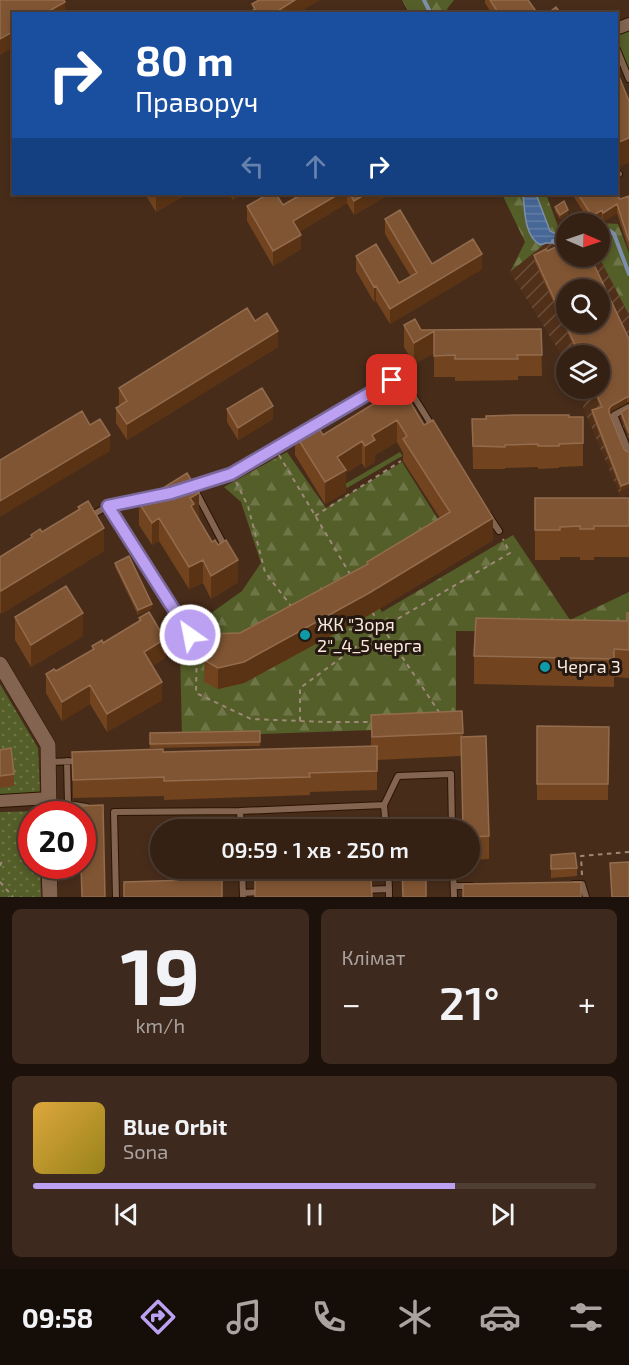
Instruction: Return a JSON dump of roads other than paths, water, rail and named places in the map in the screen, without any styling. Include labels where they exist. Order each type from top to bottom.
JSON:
[{"type":"street","points":[[0,664],[48,745],[49,798],[0,801]]},
{"type":"street","points":[[49,879],[50,897]]},
{"type":"lane","points":[[618,52],[629,79]]},
{"type":"lane","points":[[179,490],[231,474],[392,380],[414,397],[438,436]]},
{"type":"lane","points":[[629,407],[615,415],[629,452]]},
{"type":"lane","points":[[194,486],[228,553]]},
{"type":"lane","points":[[78,523],[108,506],[160,495]]},
{"type":"lane","points":[[108,506],[190,635]]},
{"type":"lane","points":[[486,512],[499,531]]},
{"type":"lane","points":[[68,761],[68,801]]},
{"type":"lane","points":[[48,762],[79,761]]},
{"type":"lane","points":[[385,819],[384,805],[398,776],[451,774],[452,819]]},
{"type":"lane","points":[[102,810],[114,812],[240,811],[384,805]]},
{"type":"lane","points":[[240,811],[240,819]]},
{"type":"lane","points":[[114,812],[116,897]]},
{"type":"lane","points":[[242,879],[243,895],[265,892]]},
{"type":"lane","points":[[454,879],[454,897]]},
{"type":"lane","points":[[570,884],[582,884],[585,897]]},
{"type":"lane","points":[[454,886],[477,886]]},
{"type":"lane","points":[[355,890],[389,893]]},
{"type":"water","points":[[523,195],[536,195],[550,231],[556,234],[556,242],[540,245],[528,229]]},
{"type":"waterway","points":[[424,0],[430,12]]},
{"type":"waterway","points":[[610,231],[614,234],[629,274]]},
{"type":"waterway","points":[[553,241],[556,242]]},
{"type":"place","name":"ЖК \"Зоря 2\"_4_5 черга","points":[[305,635]]},
{"type":"place","name":"Черга 3","points":[[545,667]]}]
